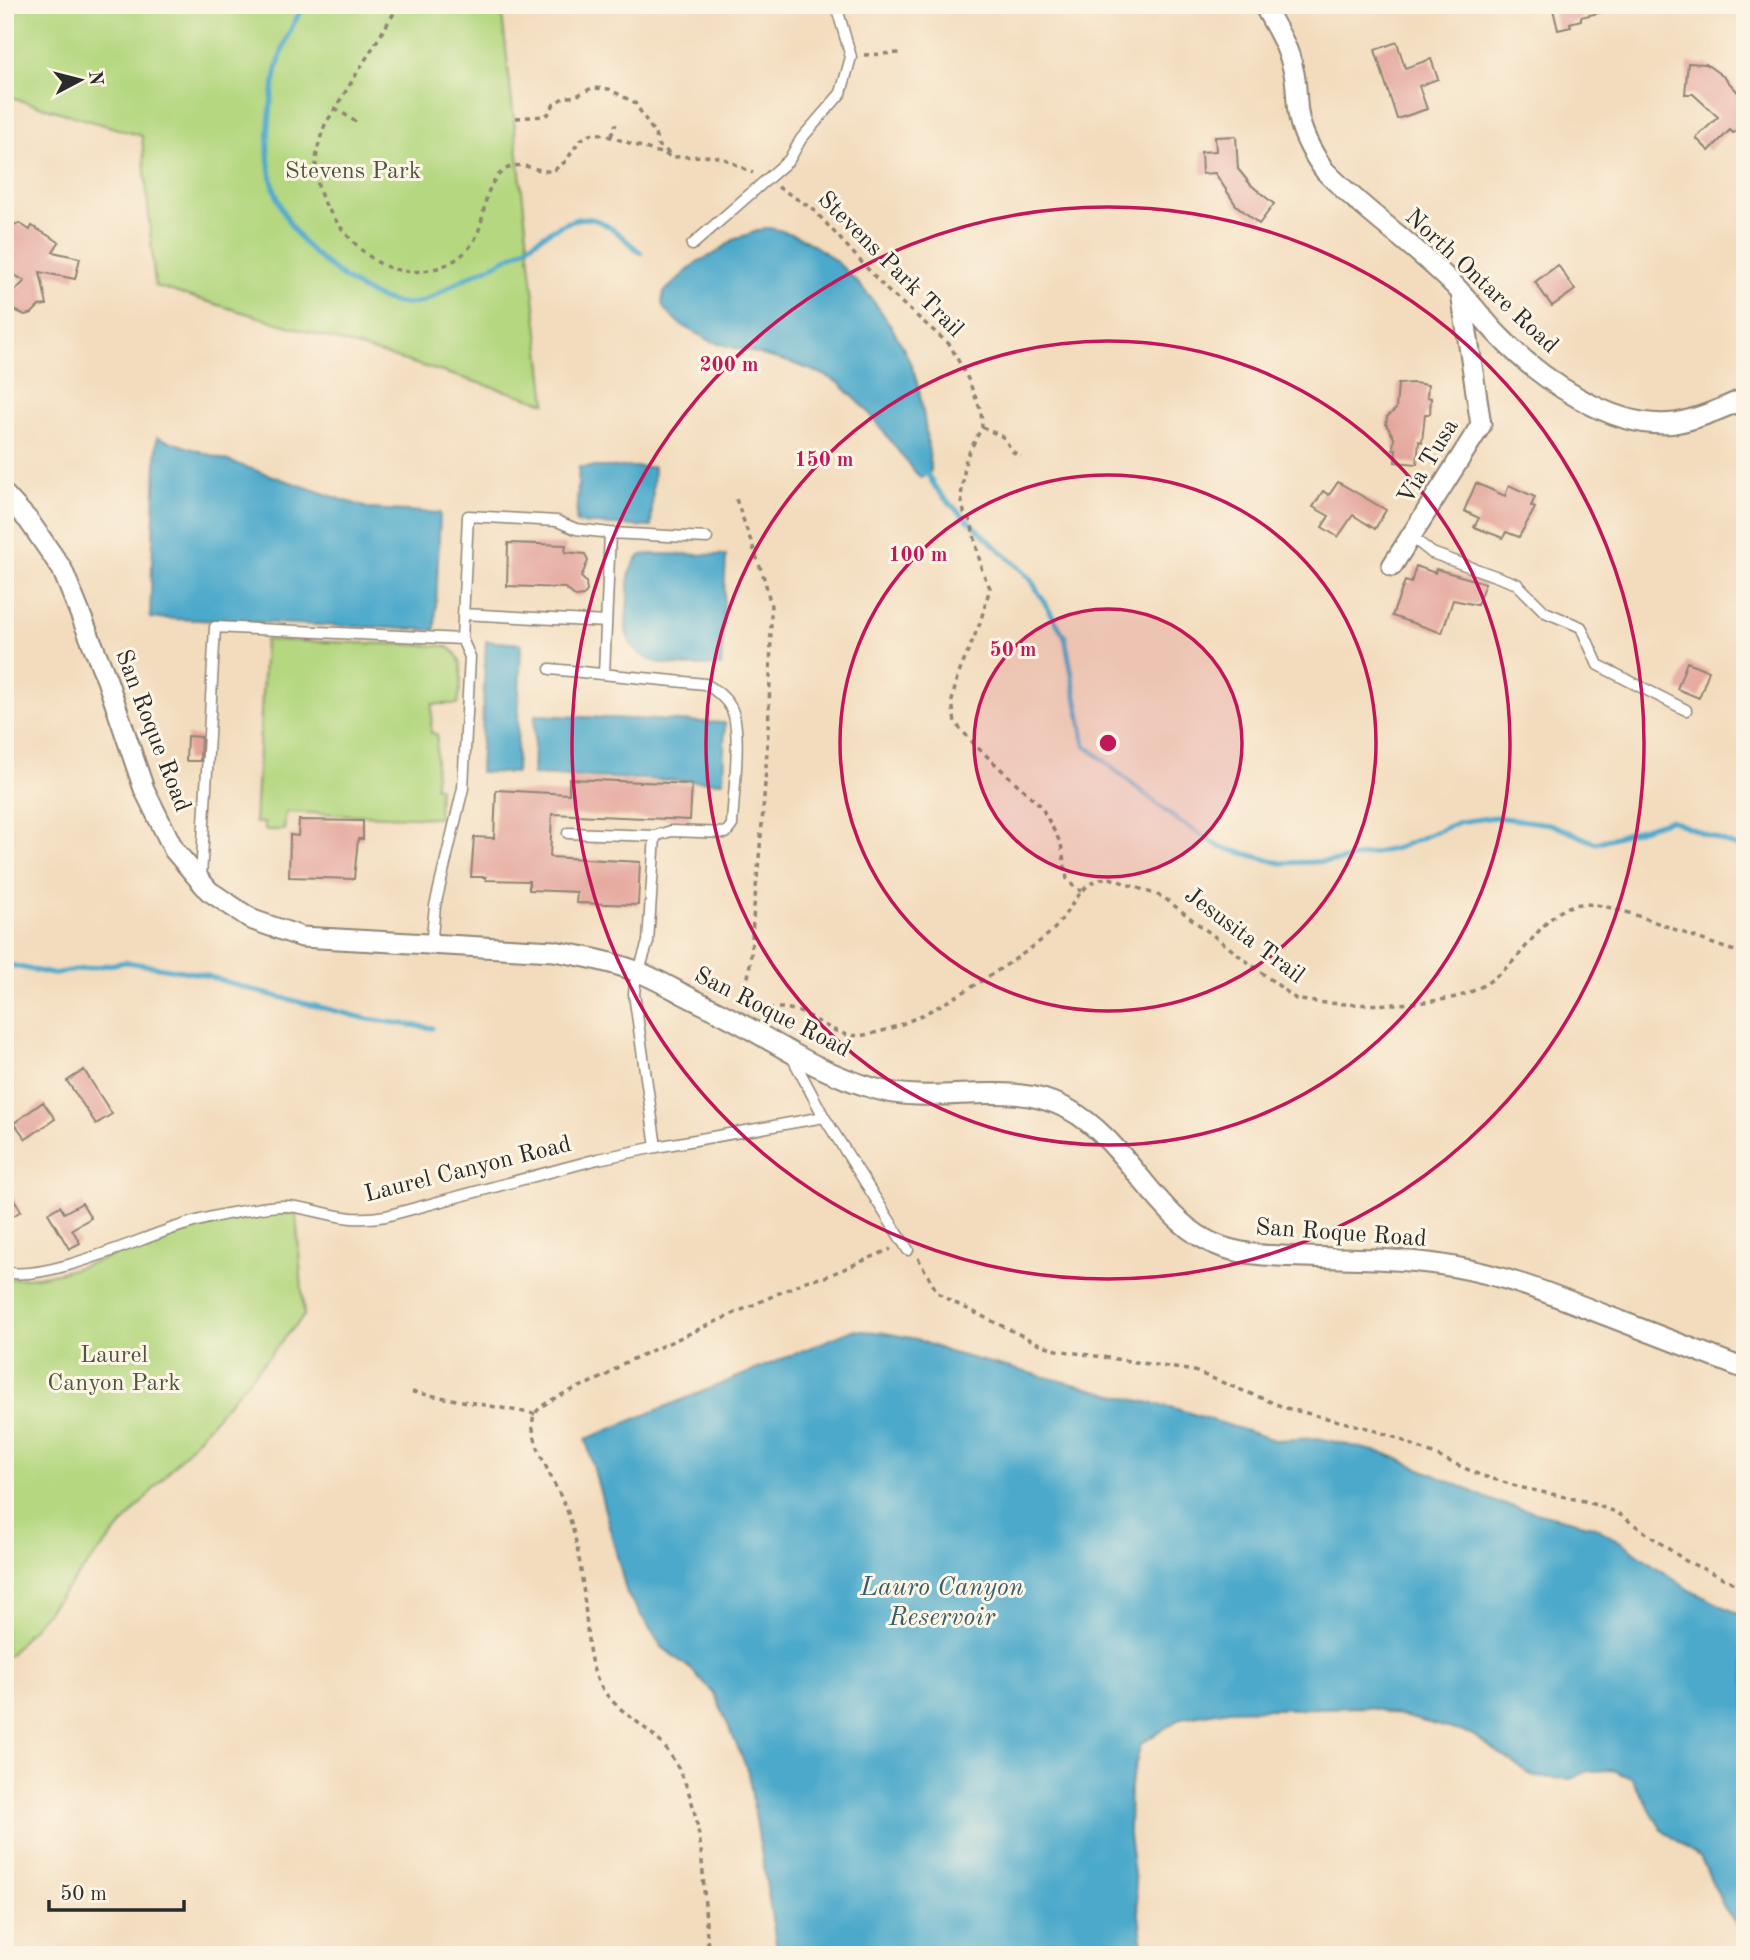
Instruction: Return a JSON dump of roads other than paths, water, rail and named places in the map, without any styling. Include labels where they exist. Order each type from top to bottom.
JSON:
[{"type":"street","name":"North Ontare Road","points":[[1264,5],[1287,48],[1294,71],[1298,113],[1312,153],[1325,171],[1461,292],[1499,336],[1523,358],[1549,379],[1594,407],[1619,417],[1674,423],[1727,407],[1745,398]]},
{"type":"street","name":"Via Tusa","points":[[1392,566],[1481,425],[1461,292]]},
{"type":"street","name":"San Roque Road","points":[[5,495],[47,544],[62,569],[107,680],[144,789],[174,850],[201,882],[226,904],[253,920],[292,935],[431,946],[554,951],[589,957],[638,972],[731,1019],[790,1054],[840,1077],[880,1090],[910,1096],[1010,1094],[1051,1100],[1087,1119],[1102,1133],[1180,1223],[1200,1238],[1223,1247],[1260,1255],[1387,1260],[1454,1267],[1499,1277],[1548,1293],[1745,1369]]},
{"type":"lane","points":[[692,246],[789,160],[801,139],[841,93],[851,57],[836,5]]},
{"type":"lane","points":[[431,946],[435,906],[463,788],[470,657],[462,639],[468,516],[557,521],[576,529],[610,533],[707,538]]},
{"type":"lane","points":[[604,674],[610,533]]},
{"type":"lane","points":[[1412,537],[1432,553],[1517,584],[1545,612],[1581,627],[1598,665],[1686,710]]},
{"type":"lane","points":[[463,614],[606,622]]},
{"type":"lane","points":[[201,882],[215,627],[462,639]]},
{"type":"lane","points":[[550,669],[705,684],[727,701],[737,724],[730,830],[726,833],[671,831],[655,836],[568,833]]},
{"type":"lane","points":[[655,836],[648,942],[634,993],[656,1147]]},
{"type":"lane","points":[[790,1054],[824,1117],[905,1247]]},
{"type":"lane","name":"Laurel Canyon Road","points":[[5,1272],[13,1274],[69,1264],[180,1226],[264,1208],[295,1206],[348,1219],[386,1216],[598,1159],[824,1117]]},
{"type":"water","points":[[765,228],[790,233],[815,246],[838,264],[861,286],[897,337],[910,362],[922,404],[931,471],[921,478],[866,409],[839,383],[792,363],[710,341],[681,325],[665,310],[662,303],[664,292],[697,262],[716,253],[733,240]]},
{"type":"water","points":[[157,437],[370,509],[440,513],[435,630],[150,618]]},
{"type":"water","points":[[579,467],[654,467],[651,527],[576,523]]},
{"type":"water","points":[[641,555],[726,555],[721,666],[683,666],[656,662],[644,657],[628,638],[626,619],[631,570]]},
{"type":"water","points":[[486,641],[521,644],[516,773],[480,772]]},
{"type":"water","points":[[535,715],[725,723],[723,782],[533,775]]},
{"type":"water","name":"Lauro Canyon Reservoir","points":[[853,1330],[916,1339],[948,1352],[1174,1408],[1275,1440],[1318,1438],[1387,1454],[1498,1503],[1593,1526],[1621,1542],[1689,1590],[1745,1617],[1745,1936],[1724,1907],[1701,1859],[1662,1829],[1631,1778],[1613,1770],[1588,1771],[1571,1779],[1534,1777],[1471,1734],[1367,1707],[1229,1710],[1181,1718],[1141,1744],[1130,1785],[1129,1834],[1144,1955],[778,1955],[748,1771],[715,1695],[693,1671],[662,1647],[627,1594],[586,1439]]},
{"type":"waterway","points":[[305,5],[288,36],[277,70],[271,106],[268,157],[274,188],[295,232],[338,274],[365,292],[395,303],[424,301],[515,254],[556,228],[587,218],[604,223],[641,253]]},
{"type":"waterway","points":[[925,470],[946,500],[1030,578],[1065,637],[1085,745],[1173,817],[1220,847],[1281,863],[1339,861],[1397,848],[1459,822],[1495,817],[1550,824],[1596,843],[1670,820],[1745,850]]},
{"type":"waterway","points":[[5,964],[52,974],[126,962],[201,974],[259,992],[368,1019],[432,1028]]},
{"type":"park label","name":"Stevens Park","points":[[353,172]]},
{"type":"park label","name":"Laurel Canyon Park","points":[[114,1370]]}]
